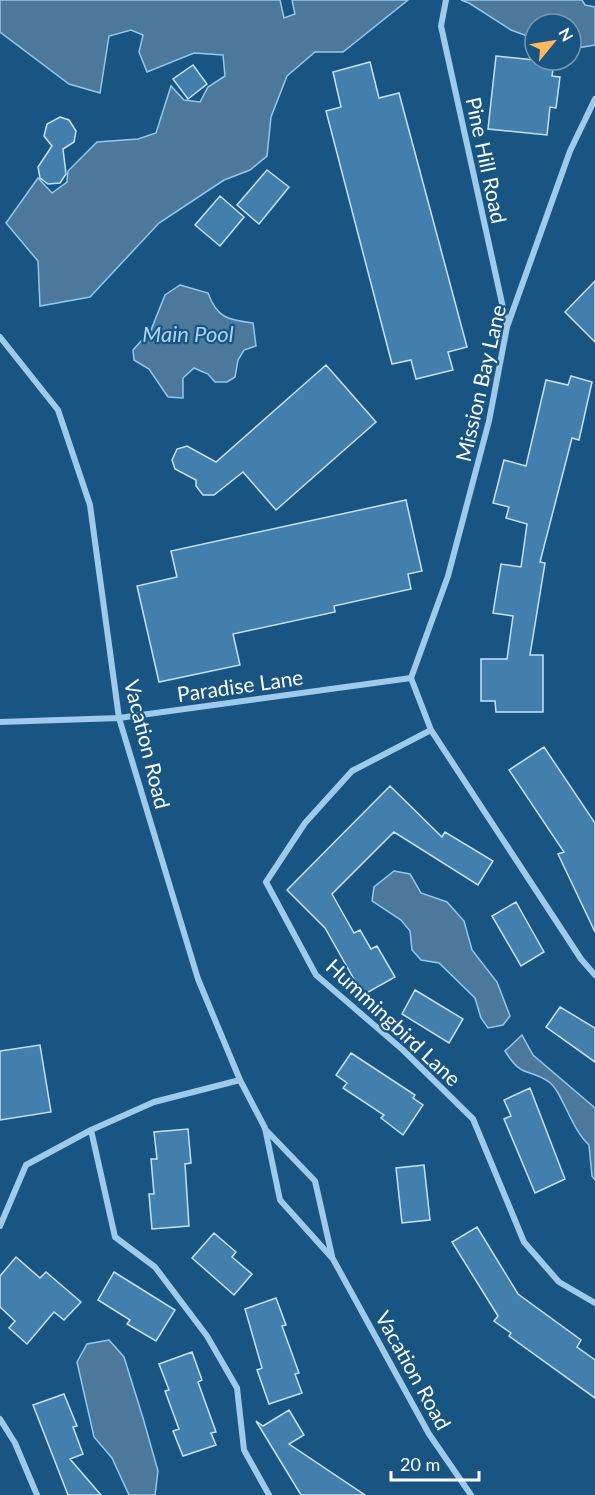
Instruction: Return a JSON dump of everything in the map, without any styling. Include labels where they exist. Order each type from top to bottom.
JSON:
[{"type":"street","name":"Pine Hill Road","points":[[446,0],[441,26],[507,327]]},
{"type":"street","name":"Mission Bay Lane","points":[[411,678],[448,576],[489,421],[507,327],[570,152],[595,99]]},
{"type":"street","name":"Vacation Road","points":[[0,337],[58,410],[90,506],[119,718],[198,979],[240,1080],[265,1128],[280,1200],[333,1259],[429,1434],[471,1495]]},
{"type":"street","name":"Paradise Lane","points":[[0,722],[119,718],[411,678]]},
{"type":"street","points":[[411,678],[431,730],[581,959],[595,975]]},
{"type":"street","name":"Hummingbird Lane","points":[[431,730],[352,771],[304,823],[266,882],[316,975],[403,1050],[473,1119],[524,1242],[559,1282],[595,1303]]},
{"type":"street","points":[[0,1226],[26,1165],[91,1130],[154,1102],[240,1080]]},
{"type":"street","name":"Vacation Road","points":[[265,1128],[315,1181],[333,1259]]},
{"type":"street","points":[[91,1130],[115,1237],[154,1268],[207,1336],[237,1388],[243,1450],[269,1495]]},
{"type":"street","points":[[0,1419],[15,1443],[37,1495]]},
{"type":"water","points":[[0,0],[280,0],[284,18],[295,14],[292,0],[408,0],[343,52],[315,52],[287,76],[271,117],[267,156],[250,170],[224,180],[159,223],[90,297],[40,306],[38,261],[6,223],[38,178],[52,193],[67,182],[68,171],[97,142],[138,139],[156,133],[171,86],[184,100],[200,102],[208,87],[225,76],[223,55],[194,53],[147,72],[139,52],[143,35],[131,30],[109,36],[100,93],[69,84],[0,32]]},
{"type":"water","points":[[461,0],[582,0],[585,5],[595,7],[595,45],[583,47],[583,12],[523,12],[523,34],[511,30]]},
{"type":"water","name":"Main Pool","points":[[180,285],[208,293],[215,308],[224,316],[237,321],[253,323],[256,346],[244,350],[238,360],[235,377],[227,382],[215,382],[208,374],[194,368],[183,378],[183,398],[168,397],[149,369],[134,360],[133,350],[151,330],[165,295]]},
{"type":"water","points":[[394,871],[410,874],[421,893],[447,902],[464,921],[472,950],[497,982],[510,1016],[503,1025],[488,1028],[481,1018],[475,998],[439,963],[421,960],[412,950],[410,931],[401,920],[372,901],[374,887]]},
{"type":"water","points":[[522,1035],[533,1055],[595,1108],[595,1180],[592,1176],[589,1145],[577,1130],[554,1087],[542,1078],[521,1070],[505,1051]]},
{"type":"water","points":[[109,1340],[124,1357],[143,1418],[158,1471],[155,1495],[129,1495],[112,1458],[94,1437],[77,1362],[87,1344]]},
{"type":"building","points":[[496,56],[523,59],[523,72],[553,72],[552,76],[560,77],[556,108],[550,107],[547,135],[488,129]]},
{"type":"building","points":[[370,62],[379,98],[399,93],[467,347],[448,352],[453,370],[416,379],[411,360],[392,364],[326,111],[341,107],[333,72]]},
{"type":"building","points":[[193,65],[207,84],[188,99],[173,79]]},
{"type":"building","points":[[60,117],[69,120],[76,131],[74,142],[63,149],[66,174],[60,183],[48,184],[40,178],[38,167],[52,146],[44,136],[47,124]]},
{"type":"building","points":[[267,170],[289,187],[259,224],[237,205]]},
{"type":"building","points":[[220,196],[244,217],[220,246],[195,225]]},
{"type":"building","points":[[595,281],[595,342],[565,312]]},
{"type":"building","points":[[326,365],[376,422],[276,510],[243,472],[214,495],[203,495],[196,486],[196,480],[175,469],[172,460],[177,449],[187,446],[216,462]]},
{"type":"building","points":[[571,376],[592,382],[579,440],[572,438],[540,562],[545,563],[530,655],[543,655],[543,712],[496,712],[495,701],[481,701],[481,659],[507,659],[513,616],[493,613],[501,564],[521,567],[527,524],[506,518],[509,507],[493,503],[504,460],[526,466],[546,380],[568,385]]},
{"type":"building","points":[[406,500],[422,571],[408,574],[411,589],[334,606],[335,612],[233,634],[240,665],[159,682],[137,586],[177,577],[171,551]]},
{"type":"building","points":[[544,747],[595,823],[595,932],[558,854],[564,852],[509,770]]},
{"type":"building","points":[[390,786],[442,837],[445,832],[493,861],[478,885],[394,832],[332,894],[354,933],[360,930],[371,949],[377,946],[395,977],[363,995],[325,928],[287,890]]},
{"type":"building","points":[[516,902],[544,952],[521,966],[492,916]]},
{"type":"building","points":[[415,990],[463,1019],[449,1043],[402,1014]]},
{"type":"building","points":[[560,1007],[595,1028],[595,1062],[546,1027]]},
{"type":"building","points":[[40,1045],[51,1112],[0,1120],[0,1051]]},
{"type":"building","points":[[351,1053],[415,1095],[413,1098],[423,1105],[403,1135],[381,1118],[384,1115],[343,1088],[347,1083],[336,1075]]},
{"type":"building","points":[[530,1088],[565,1179],[535,1193],[504,1119],[511,1116],[504,1100]]},
{"type":"building","points":[[188,1129],[191,1163],[185,1164],[189,1226],[152,1229],[149,1194],[154,1194],[151,1159],[157,1159],[154,1132]]},
{"type":"building","points":[[424,1165],[430,1220],[402,1223],[396,1168]]},
{"type":"building","points":[[477,1227],[518,1294],[581,1340],[577,1347],[595,1360],[595,1398],[509,1336],[511,1333],[494,1321],[498,1316],[452,1242]]},
{"type":"building","points":[[214,1233],[236,1252],[232,1257],[252,1274],[234,1295],[192,1258]]},
{"type":"building","points":[[16,1257],[40,1278],[46,1272],[81,1302],[64,1320],[54,1312],[27,1344],[9,1328],[15,1321],[0,1307],[0,1276]]},
{"type":"building","points":[[114,1272],[175,1310],[156,1341],[127,1324],[130,1320],[98,1300]]},
{"type":"building","points":[[276,1298],[286,1325],[282,1326],[299,1373],[295,1374],[302,1393],[269,1404],[257,1370],[262,1368],[245,1309]]},
{"type":"building","points":[[192,1352],[202,1380],[198,1382],[216,1432],[211,1433],[216,1445],[183,1456],[173,1431],[179,1429],[165,1391],[169,1390],[159,1364]]},
{"type":"building","points":[[64,1394],[77,1426],[73,1427],[83,1454],[70,1459],[101,1495],[68,1495],[33,1405]]},
{"type":"building","points":[[289,1410],[304,1435],[289,1444],[365,1495],[301,1495],[256,1421],[263,1426]]}]
